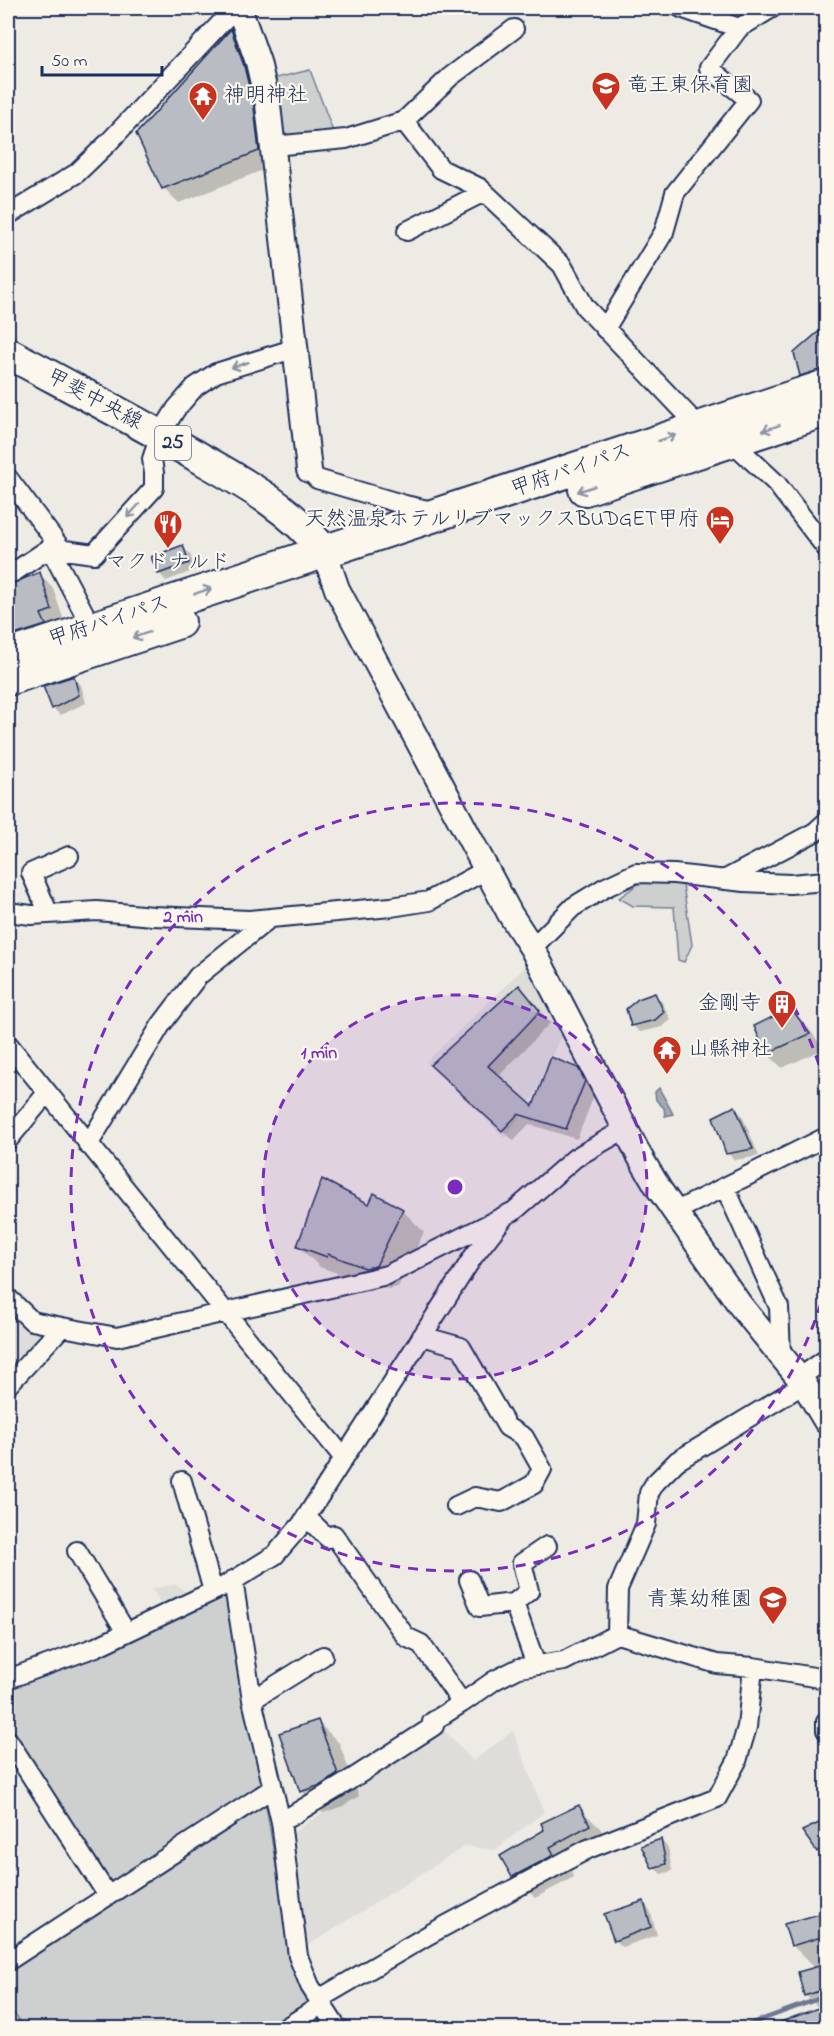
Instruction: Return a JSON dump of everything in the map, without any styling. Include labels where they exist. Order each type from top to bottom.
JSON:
[{"type":"highway","name":"甲府バイパス","points":[[8,679],[328,561],[434,516],[826,386]]},
{"type":"highway","name":"甲府バイパス","points":[[8,656],[92,628],[328,561],[731,441],[826,410]]},
{"type":"main road","name":"甲斐中央線","points":[[8,353],[160,435],[262,494],[310,532],[328,561]]},
{"type":"street","points":[[8,215],[77,173],[237,8],[258,62],[268,105],[309,470],[317,479],[428,510],[434,516]]},
{"type":"street","points":[[681,8],[739,28]]},
{"type":"street","points":[[605,329],[664,232],[675,193],[749,100],[709,68],[739,28],[772,8]]},
{"type":"street","points":[[273,146],[346,139],[404,121],[450,76],[514,29]]},
{"type":"street","points":[[404,121],[441,169],[484,192],[562,265],[585,307],[699,428]]},
{"type":"street","points":[[406,231],[484,192]]},
{"type":"street","points":[[8,574],[56,549],[94,554],[154,488],[152,459],[160,435],[176,409],[195,387],[216,373],[296,348]]},
{"type":"street","points":[[731,441],[776,483],[826,548]]},
{"type":"street","points":[[8,478],[56,549],[92,628]]},
{"type":"street","points":[[328,561],[337,589],[486,870],[532,948],[640,1157],[674,1212],[740,1305],[801,1381],[826,1421]]},
{"type":"street","points":[[724,880],[815,832],[826,822]]},
{"type":"street","points":[[49,914],[31,873],[69,856]]},
{"type":"street","points":[[8,912],[31,915],[97,911],[249,920],[390,908],[429,901],[486,870]]},
{"type":"street","points":[[532,948],[573,907],[604,888],[636,873],[790,884],[826,881]]},
{"type":"street","points":[[88,1144],[161,1025],[198,976],[270,918]]},
{"type":"street","points":[[8,1044],[343,1457]]},
{"type":"street","points":[[8,1140],[47,1093]]},
{"type":"street","points":[[8,1298],[32,1321],[117,1337],[387,1275],[514,1211],[575,1158],[625,1129]]},
{"type":"street","points":[[674,1212],[826,1137]]},
{"type":"street","points":[[726,1187],[779,1307],[781,1354]]},
{"type":"street","points":[[8,1679],[96,1647],[213,1591],[275,1555],[306,1517],[473,1257],[505,1216]]},
{"type":"street","points":[[8,1385],[62,1327]]},
{"type":"street","points":[[422,1336],[461,1347],[507,1427],[524,1437],[542,1469],[534,1484],[501,1502],[475,1497],[456,1506]]},
{"type":"street","points":[[617,1634],[618,1589],[646,1524],[649,1493],[655,1483],[677,1461],[801,1381],[826,1359]]},
{"type":"street","points":[[182,1481],[213,1591]]},
{"type":"street","points":[[306,1517],[328,1538],[334,1535],[406,1637],[421,1644],[462,1703]]},
{"type":"street","points":[[469,1580],[480,1607],[514,1603],[529,1591],[522,1563],[547,1546]]},
{"type":"street","points":[[77,1551],[126,1632]]},
{"type":"street","points":[[233,1580],[252,1700],[281,1822],[298,1956],[310,1986],[337,2028]]},
{"type":"street","points":[[514,1603],[536,1665]]},
{"type":"street","points":[[281,1822],[434,1726],[432,1722],[495,1680],[519,1668],[564,1661],[617,1634],[717,1664],[753,1667],[826,1679]]},
{"type":"street","points":[[252,1700],[323,1656]]},
{"type":"street","points":[[285,2028],[321,2002],[430,1934],[588,1849],[717,1798],[737,1761],[747,1727],[753,1667]]},
{"type":"street","points":[[826,1722],[826,1730]]},
{"type":"street","points":[[8,1740],[108,1896]]},
{"type":"street","points":[[8,1961],[273,1788]]},
{"type":"shaded area","points":[[310,70],[333,131],[282,137],[276,78]]},
{"type":"shaded area","points":[[645,879],[683,885],[692,945],[684,962],[678,960],[674,907],[633,906],[619,898]]},
{"type":"shaded area","points":[[532,960],[568,1019],[533,1098],[505,1138],[426,1062]]},
{"type":"shaded area","points":[[659,1088],[673,1114],[665,1116],[664,1108],[656,1100],[655,1092]]},
{"type":"shaded area","points":[[8,1307],[28,1325],[47,1334],[8,1376]]},
{"type":"shaded area","points":[[175,1584],[188,1594],[166,1613],[152,1589]]},
{"type":"shaded area","points":[[231,1584],[263,1793],[108,1892],[8,1735],[8,1682]]},
{"type":"shaded area","points":[[444,1730],[473,1761],[513,1731],[544,1812],[495,1850],[465,1846],[309,1945],[306,1939],[291,1834]]},
{"type":"shaded area","points":[[265,1799],[293,1968],[310,2003],[267,2028],[24,2028],[8,2005],[8,1971]]},
{"type":"shaded area","points":[[320,2013],[328,2028],[297,2028]]},
{"type":"building","points":[[231,29],[244,66],[254,107],[259,151],[162,189],[136,134]]},
{"type":"building","points":[[826,329],[826,368],[800,376],[794,353],[817,333]]},
{"type":"building","points":[[183,545],[189,563],[158,574],[151,557]]},
{"type":"building","points":[[40,572],[52,610],[41,614],[46,625],[8,637],[8,585]]},
{"type":"building","points":[[74,676],[79,695],[52,709],[43,686]]},
{"type":"building","points":[[519,985],[540,1011],[488,1066],[533,1106],[551,1057],[578,1068],[585,1081],[566,1129],[518,1114],[502,1131],[430,1065]]},
{"type":"building","points":[[655,993],[664,1012],[655,1020],[631,1026],[626,1009],[638,999]]},
{"type":"building","name":"金剛寺","points":[[791,1008],[810,1034],[766,1054],[754,1026]]},
{"type":"building","points":[[735,1106],[753,1149],[726,1154],[713,1117]]},
{"type":"building","points":[[322,1179],[369,1204],[374,1193],[403,1209],[376,1266],[365,1268],[328,1254],[327,1257],[297,1246]]},
{"type":"building","points":[[318,1720],[338,1774],[321,1785],[300,1792],[279,1733]]},
{"type":"building","points":[[579,1805],[590,1825],[550,1847],[554,1855],[512,1877],[500,1856],[544,1830],[541,1823]]},
{"type":"building","points":[[821,1822],[826,1830],[826,1844],[817,1852],[802,1831]]},
{"type":"building","points":[[661,1839],[666,1864],[652,1868],[641,1846]]},
{"type":"building","points":[[644,1901],[651,1927],[614,1941],[604,1914]]},
{"type":"building","points":[[819,1914],[825,1936],[791,1946],[784,1924]]},
{"type":"building","points":[[826,1964],[826,1989],[804,1996],[798,1972]]},
{"type":"building","points":[[818,2008],[823,2028],[767,2027]]},
{"type":"waterway","points":[[739,2028],[826,1996]]},
{"type":"place","name":"竜王東保育園","points":[[606,112]]},
{"type":"place","name":"神明神社","points":[[203,122]]},
{"type":"place","name":"天然温泉ホテルリブマックスBUDGET甲府","points":[[720,546]]},
{"type":"place","name":"マクドナルド","points":[[168,550]]},
{"type":"place","name":"金剛寺","points":[[782,1030]]},
{"type":"place","name":"山縣神社","points":[[667,1076]]},
{"type":"place","name":"青葉幼稚園","points":[[773,1626]]}]
